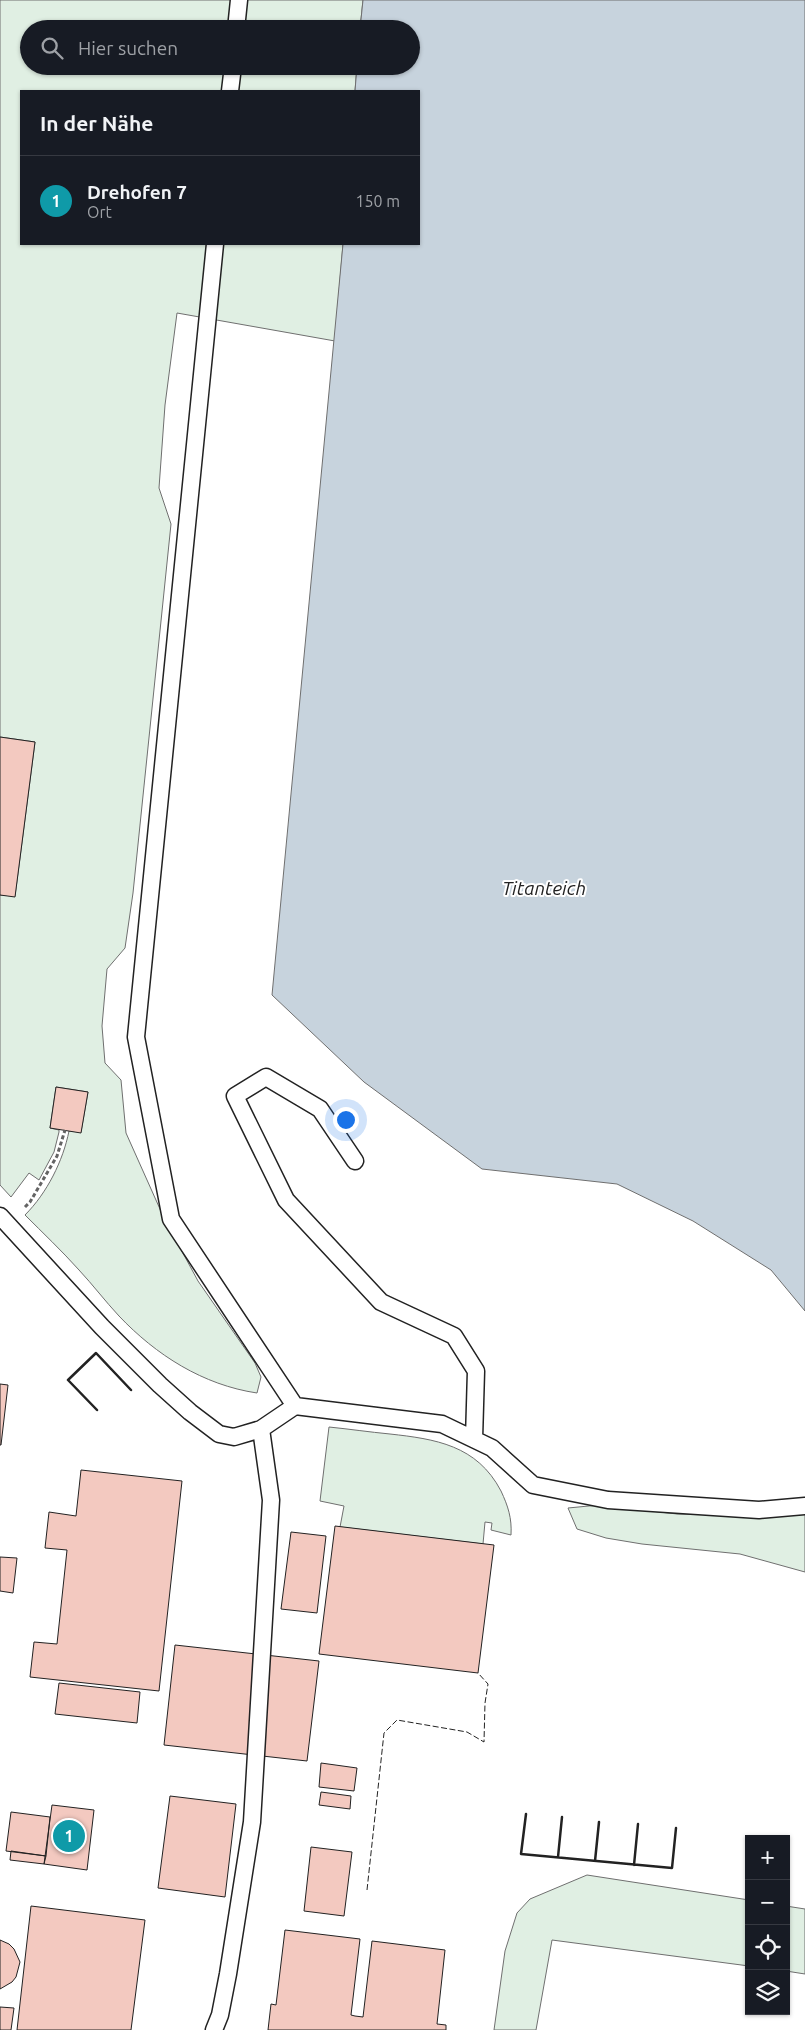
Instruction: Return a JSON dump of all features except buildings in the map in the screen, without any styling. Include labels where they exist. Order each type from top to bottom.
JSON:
[{"type":"lane","points":[[237,20],[239,0]]},
{"type":"lane","points":[[230,90],[232,75]]},
{"type":"lane","points":[[215,245],[136,1037],[171,1219],[295,1406]]},
{"type":"lane","points":[[355,1161],[320,1108],[266,1077],[235,1096],[286,1200],[381,1302],[454,1336],[476,1371],[474,1439]]},
{"type":"lane","points":[[3,1219],[102,1327],[160,1385],[190,1412],[219,1434],[234,1437],[261,1429],[295,1406],[442,1424],[492,1448],[533,1485],[608,1500],[759,1510],[805,1506]]},
{"type":"lane","points":[[214,2030],[220,2015],[228,1974],[252,1822],[271,1500],[261,1429]]},
{"type":"path","points":[[3,1219],[30,1202],[57,1156],[65,1130]]},
{"type":"green space","points":[[0,0],[363,0],[361,20],[20,20],[20,75],[356,75],[355,90],[20,90],[20,245],[343,245],[335,341],[177,313],[165,405],[159,488],[171,524],[133,893],[125,948],[107,969],[102,1026],[105,1063],[121,1080],[126,1133],[164,1218],[198,1281],[255,1363],[261,1377],[257,1393],[237,1389],[199,1375],[182,1366],[149,1343],[119,1316],[73,1263],[25,1215],[40,1197],[53,1176],[63,1154],[69,1131],[81,1132],[88,1092],[56,1087],[50,1128],[59,1130],[59,1132],[54,1152],[39,1180],[29,1173],[11,1197],[0,1185],[0,895],[15,896],[35,742],[0,737]]},
{"type":"green space","points":[[329,1427],[407,1436],[439,1442],[467,1454],[480,1463],[501,1491],[509,1512],[511,1535],[491,1530],[492,1523],[485,1522],[483,1544],[340,1527],[344,1506],[320,1501]]},
{"type":"green space","points":[[599,1505],[677,1514],[750,1515],[805,1513],[805,1572],[740,1554],[642,1544],[606,1538],[577,1529],[568,1508]]},
{"type":"green space","points":[[587,1875],[745,1899],[745,1965],[552,1940],[536,2030],[494,2030],[505,1951],[517,1913],[530,1899]]},
{"type":"green space","points":[[790,1907],[805,1909],[805,1974],[790,1972]]},
{"type":"water","name":"Titanteich","points":[[363,0],[805,0],[805,1311],[771,1270],[693,1221],[617,1184],[482,1169],[364,1082],[272,995],[343,245],[420,245],[420,90],[355,90],[356,75],[420,75],[420,20],[361,20]]},
{"type":"fence","points":[[367,1890],[384,1733],[397,1720],[467,1732],[484,1742],[485,1703],[488,1684],[478,1673]]},
{"type":"wall","points":[[97,1410],[68,1380],[96,1353],[131,1390]]},
{"type":"wall","points":[[526,1814],[521,1854],[672,1868],[676,1828]]},
{"type":"wall","points":[[558,1857],[562,1817]]},
{"type":"wall","points":[[595,1861],[599,1822]]},
{"type":"wall","points":[[634,1865],[638,1824]]},
{"type":"place","name":"Drehofen 7","points":[[69,1836]]}]
